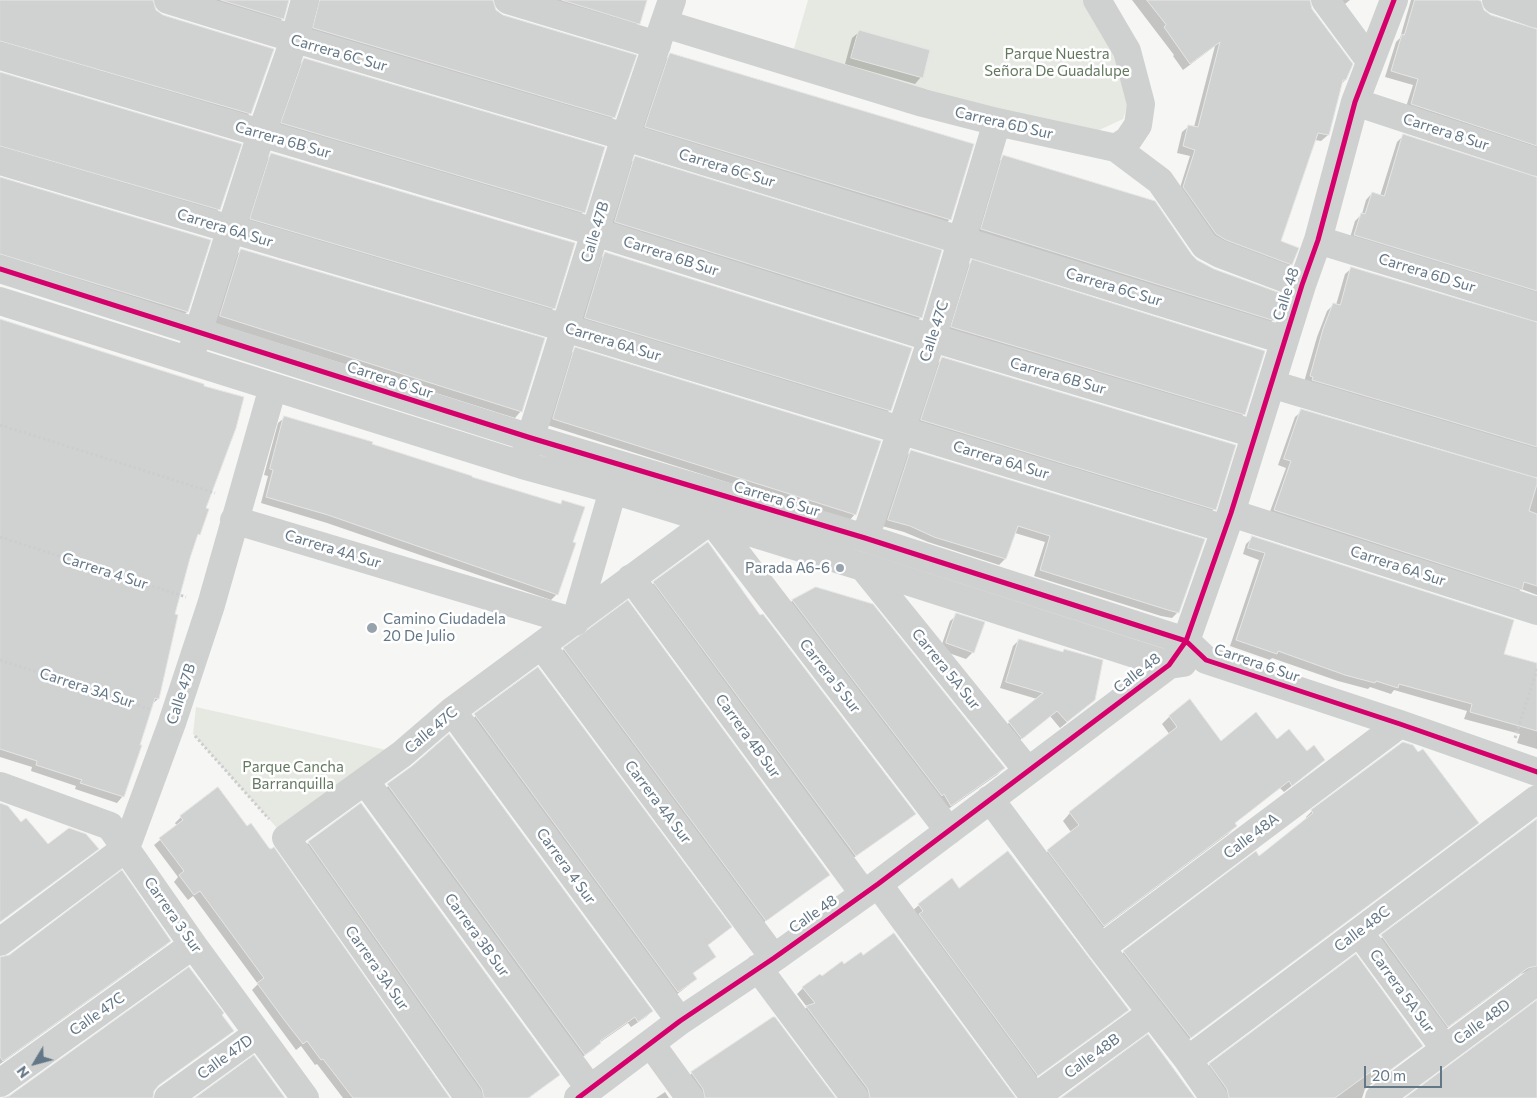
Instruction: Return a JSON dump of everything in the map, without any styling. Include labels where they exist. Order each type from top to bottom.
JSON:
[{"type":"street","name":"Carrera 6C Sur","points":[[168,0],[294,40],[625,137],[962,239],[1284,340]]},
{"type":"street","points":[[190,360],[197,332],[261,134],[294,40],[305,0]]},
{"type":"street","name":"Carrera 6D Sur","points":[[508,0],[664,23],[923,102],[998,122],[1116,148],[1160,182],[1204,246],[1220,254],[1302,285]]},
{"type":"street","points":[[1097,0],[1127,51],[1142,104],[1138,125],[1128,140],[1116,148]]},
{"type":"street","points":[[1325,0],[1370,61]]},
{"type":"street","name":"Calle 48","points":[[584,1094],[680,1021],[871,889],[1170,665],[1186,641],[1228,521],[1284,340],[1318,240],[1355,102],[1394,0]]},
{"type":"street","points":[[1496,0],[1537,14]]},
{"type":"street","name":"Calle 47B","points":[[522,465],[625,137],[664,23]]},
{"type":"street","name":"Carrera 6B Sur","points":[[0,56],[595,232],[932,338],[1255,434]]},
{"type":"street","name":"Carrera 8 Sur","points":[[1355,102],[1537,162]]},
{"type":"street","name":"Calle 47C","points":[[865,538],[932,338],[998,122]]},
{"type":"street","name":"Carrera 6A Sur","points":[[0,161],[565,328],[901,430],[1537,610]]},
{"type":"street","name":"Carrera 6D Sur","points":[[1318,240],[1537,306]]},
{"type":"street","name":"Carrera 6 Sur","points":[[0,269],[531,438],[865,538],[1186,641],[1206,660],[1400,724],[1537,772]]},
{"type":"street","name":"Carrera 6 Sur","points":[[0,301],[522,465],[613,490],[863,567],[1170,665],[1206,660]]},
{"type":"street","points":[[1271,384],[1537,463]]},
{"type":"street","name":"Calle 47B","points":[[126,848],[173,720],[211,605],[274,387]]},
{"type":"street","points":[[575,622],[613,490]]},
{"type":"street","name":"Carrera 4A Sur","points":[[237,511],[575,622]]},
{"type":"street","name":"Calle 47C","points":[[286,838],[402,754],[452,711],[575,622],[710,520]]},
{"type":"street","name":"Carrera 5 Sur","points":[[710,520],[949,831]]},
{"type":"street","name":"Carrera 5A Sur","points":[[863,567],[1028,771]]},
{"type":"street","name":"Carrera 4B Sur","points":[[631,578],[1035,1098]]},
{"type":"street","name":"Carrera 4A Sur","points":[[542,646],[766,963],[854,1098]]},
{"type":"street","name":"Carrera 4 Sur","points":[[452,711],[680,1021]]},
{"type":"street","name":"Calle 48A","points":[[1101,948],[1400,724]]},
{"type":"street","name":"Carrera 3B Sur","points":[[365,781],[584,1094]]},
{"type":"street","name":"Carrera 3 Sur","points":[[5,794],[110,826],[193,945],[305,1098]]},
{"type":"street","points":[[990,799],[1101,948],[1188,1060],[1214,1098]]},
{"type":"street","name":"Calle 48C","points":[[1188,1060],[1537,799]]},
{"type":"street","name":"Carrera 3A Sur","points":[[286,838],[469,1098]]},
{"type":"street","points":[[0,942],[126,848]]},
{"type":"street","name":"Carrera 5A Sur","points":[[1359,932],[1445,1049]]},
{"type":"street","name":"Calle 47C","points":[[0,1083],[193,945]]},
{"type":"street","name":"Calle 48D","points":[[1379,1098],[1537,981]]},
{"type":"street","name":"Calle 48B","points":[[1035,1098],[1151,1013]]},
{"type":"street","name":"Calle 47D","points":[[168,1098],[257,1034]]},
{"type":"street","points":[[651,1044],[690,1098]]},
{"type":"path","points":[[0,425],[237,511]]},
{"type":"path","points":[[1507,762],[1537,669]]},
{"type":"green space","name":"Parque Nuestra Señora De Guadalupe","points":[[808,0],[1092,0],[1130,96],[1123,119],[1093,133],[791,59]]},
{"type":"green space","name":"Parque Cancha Barranquilla","points":[[196,707],[400,753],[285,837],[193,734]]},
{"type":"building","points":[[0,0],[153,0],[156,10],[163,15],[274,49],[251,114],[0,41]]},
{"type":"building","points":[[221,0],[289,0],[284,19]]},
{"type":"building","points":[[320,0],[493,0],[496,10],[503,15],[637,55],[615,118],[313,28]]},
{"type":"building","points":[[562,0],[647,0],[640,24]]},
{"type":"building","points":[[1147,0],[1310,0],[1312,9],[1353,64],[1346,80],[1343,80],[1329,135],[1318,133],[1281,241],[1299,248],[1292,265],[1226,240],[1216,234],[1183,187],[1195,150],[1183,146],[1188,125],[1198,127],[1220,42],[1190,64],[1164,27],[1166,25]]},
{"type":"building","points":[[1415,0],[1478,0],[1481,1],[1484,10],[1491,15],[1537,29],[1537,146],[1411,104],[1418,79],[1391,71]]},
{"type":"building","points":[[859,30],[930,50],[923,78],[851,58]]},
{"type":"building","points":[[670,53],[974,144],[951,220],[645,127]]},
{"type":"building","points":[[304,58],[605,147],[585,213],[281,123]]},
{"type":"building","points":[[0,72],[242,144],[220,210],[0,146]]},
{"type":"building","points":[[1403,134],[1537,177],[1537,291],[1354,235],[1361,213],[1365,214],[1372,192],[1384,196]]},
{"type":"building","points":[[271,153],[575,243],[555,309],[250,219]]},
{"type":"building","points":[[1003,155],[1155,201],[1197,260],[1214,269],[1283,294],[1275,321],[981,229]]},
{"type":"building","points":[[635,156],[942,250],[922,318],[615,222]]},
{"type":"building","points":[[0,177],[211,240],[188,312],[0,254]]},
{"type":"building","points":[[241,249],[545,338],[522,412],[220,316]]},
{"type":"building","points":[[605,252],[912,348],[891,411],[585,318]]},
{"type":"building","points":[[972,259],[1265,351],[1245,415],[951,327]]},
{"type":"building","points":[[1351,267],[1537,322],[1537,447],[1312,380],[1313,377],[1310,376],[1323,329],[1333,303],[1340,305]]},
{"type":"building","points":[[0,319],[204,384],[204,386],[244,397],[236,428],[206,508],[209,509],[190,558],[175,614],[178,615],[159,699],[155,698],[140,745],[142,745],[124,797],[80,783],[82,780],[36,765],[37,761],[0,749]]},
{"type":"building","points":[[575,347],[881,441],[856,515],[553,419]]},
{"type":"building","points":[[942,357],[1236,445],[1216,510],[921,420]]},
{"type":"building","points":[[1301,409],[1537,478],[1529,511],[1537,514],[1537,586],[1524,582],[1522,590],[1274,510],[1291,461],[1284,459]]},
{"type":"building","points":[[284,416],[373,442],[372,444],[561,504],[562,500],[585,507],[573,542],[576,543],[558,595],[328,515],[266,497],[273,470],[270,469]]},
{"type":"building","points":[[911,450],[1205,539],[1179,613],[1040,570],[1050,536],[1018,526],[1006,559],[934,537],[910,526],[888,520]]},
{"type":"building","points":[[1252,536],[1514,620],[1504,654],[1537,663],[1537,731],[1470,712],[1472,704],[1399,684],[1398,688],[1376,681],[1375,683],[1345,675],[1278,651],[1277,654],[1236,640],[1265,553],[1248,548]]},
{"type":"building","points":[[708,542],[760,615],[763,614],[916,814],[856,856],[653,582]]},
{"type":"building","points":[[816,587],[873,604],[1005,768],[951,806],[944,794],[942,796],[792,600]]},
{"type":"building","points":[[628,600],[830,875],[766,921],[563,648]]},
{"type":"building","points":[[956,613],[985,622],[974,653],[946,643]]},
{"type":"building","points":[[1019,639],[1063,652],[1064,649],[1103,660],[1095,700],[1067,722],[1057,711],[1022,739],[1008,721],[1043,693],[1006,682]]},
{"type":"building","points":[[538,667],[732,927],[708,945],[716,957],[693,973],[697,979],[678,992],[474,714]]},
{"type":"building","points":[[1190,699],[1221,741],[1256,712],[1277,739],[1289,729],[1307,751],[1314,745],[1325,760],[1292,786],[1289,781],[1235,823],[1237,826],[1104,926],[1047,850],[1079,825],[1069,812],[1177,727],[1169,716]]},
{"type":"building","points":[[449,734],[653,1011],[638,1022],[635,1017],[600,1041],[601,1043],[585,1055],[387,784],[412,766]]},
{"type":"building","points":[[1403,742],[1413,745],[1418,752],[1423,749],[1479,823],[1191,1038],[1123,951],[1256,851],[1259,856],[1313,813],[1311,810]]},
{"type":"building","points":[[218,787],[247,826],[251,823],[269,848],[274,847],[450,1098],[353,1098],[323,1059],[321,1060],[307,1041],[303,1044],[285,1021],[257,983],[264,978],[200,891],[194,895],[179,875],[184,871],[159,838],[183,820],[180,816]]},
{"type":"building","points":[[0,803],[8,806],[21,822],[26,818],[48,844],[69,828],[86,834],[99,849],[0,922]]},
{"type":"building","points":[[361,803],[560,1075],[528,1098],[484,1098],[482,1089],[308,842]]},
{"type":"building","points":[[1537,819],[1537,966],[1528,968],[1448,1027],[1381,935]]},
{"type":"building","points":[[1008,851],[1129,1010],[1038,1076],[919,914],[923,911],[918,904],[952,878],[959,888]]},
{"type":"building","points":[[122,870],[171,941],[3,1061],[0,1057],[0,957],[9,955]]},
{"type":"building","points":[[894,933],[1016,1098],[870,1098],[868,1089],[806,1006],[815,1003],[802,987],[820,974],[822,976],[842,961],[844,964],[861,952],[863,955]]},
{"type":"building","points":[[1356,954],[1423,1046],[1382,1076],[1376,1068],[1335,1098],[1229,1098],[1227,1089],[1209,1064]]},
{"type":"building","points":[[189,967],[224,1013],[222,1015],[234,1031],[159,1085],[154,1091],[153,1098],[3,1098],[9,1096]]},
{"type":"building","points":[[1537,1000],[1537,1098],[1405,1098]]},
{"type":"building","points":[[775,1017],[836,1098],[705,1098],[703,1089],[691,1072]]},
{"type":"building","points":[[1148,1034],[1195,1098],[1061,1098]]},
{"type":"building","points":[[254,1055],[285,1098],[195,1098]]},
{"type":"cycle path","points":[[578,1098],[680,1021],[774,958],[878,884],[1169,665],[1186,641],[1231,513],[1302,285],[1318,240],[1355,102],[1394,0]]},
{"type":"cycle path","points":[[0,269],[531,438],[865,538],[1186,641],[1206,660],[1400,724],[1537,772]]},
{"type":"place","name":"Parada A6-6","points":[[840,568]]},
{"type":"place","name":"Camino Ciudadela 20 De Julio","points":[[372,628]]}]
